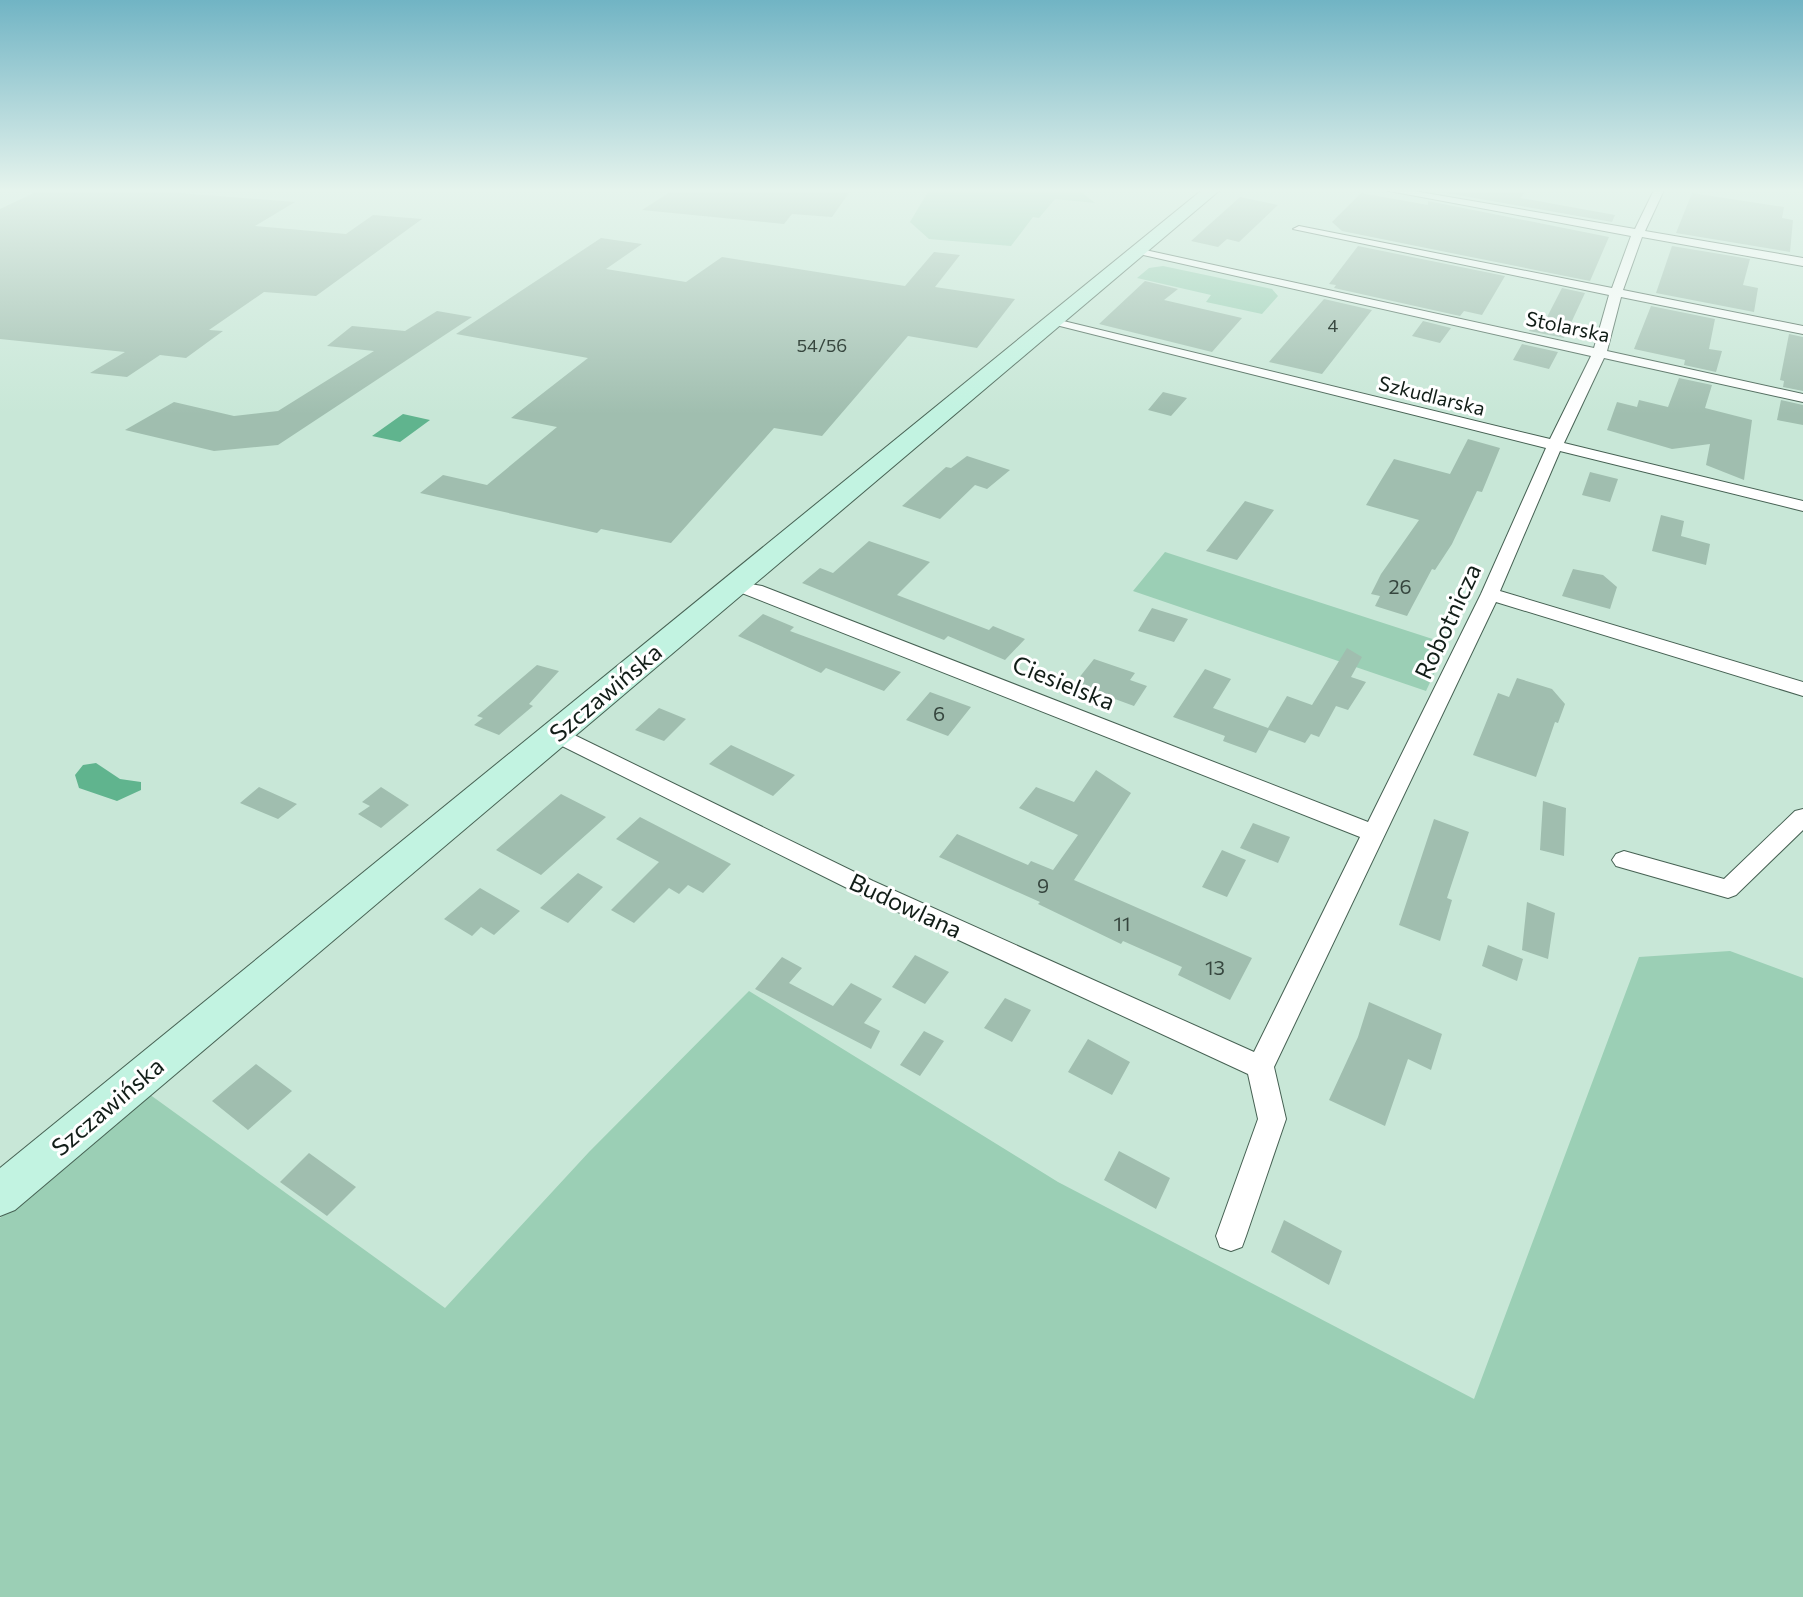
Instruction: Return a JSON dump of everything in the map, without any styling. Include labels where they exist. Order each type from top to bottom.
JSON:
[{"type":"street","name":"Szczawińska","points":[[0,1195],[1121,265]]},
{"type":"street","name":"Stolarska","points":[[1193,265],[1803,398]]},
{"type":"street","points":[[1474,265],[1803,330]]},
{"type":"street","name":"Robotnicza","points":[[1260,1067],[1490,594],[1554,446],[1599,354],[1624,265]]},
{"type":"street","name":"Szkudlarska","points":[[1051,322],[1803,506]]},
{"type":"street","name":"Ciesielska","points":[[733,586],[756,590],[1373,833]]},
{"type":"street","points":[[1490,594],[1803,689]]},
{"type":"street","name":"Budowlana","points":[[555,734],[865,887],[1260,1067]]},
{"type":"street","points":[[1624,860],[1728,889],[1803,817]]},
{"type":"street","points":[[1231,1236],[1272,1119],[1260,1067]]},
{"type":"shaded area","points":[[1163,266],[1272,289],[1278,296],[1262,314],[1206,302],[1211,295],[1137,278],[1149,268]]},
{"type":"shaded area","points":[[403,414],[430,420],[400,442],[372,436]]},
{"type":"shaded area","points":[[1165,552],[1448,644],[1426,691],[1133,591]]},
{"type":"shaded area","points":[[96,763],[120,779],[141,782],[141,790],[117,801],[79,788],[75,775],[83,765]]},
{"type":"shaded area","points":[[1730,951],[1803,978],[1803,1597],[0,1597],[0,1218],[149,1094],[445,1308],[589,1152],[749,991],[1058,1182],[1474,1399],[1639,957]]},
{"type":"building","points":[[0,265],[359,265],[316,296],[264,292],[209,330],[223,331],[186,358],[160,355],[127,377],[90,373],[125,352],[0,339]]},
{"type":"building","points":[[561,265],[612,265],[606,269],[686,282],[711,265],[769,265],[905,286],[923,265],[953,265],[935,287],[1015,299],[977,348],[908,336],[822,436],[774,428],[671,543],[601,529],[597,533],[420,493],[443,475],[487,485],[557,427],[511,418],[588,358],[456,334]]},
{"type":"building","points":[[1344,265],[1449,265],[1505,276],[1482,315],[1464,311],[1460,316],[1334,288],[1336,285],[1329,284]]},
{"type":"building","points":[[1508,265],[1597,265],[1590,281]]},
{"type":"building","points":[[1666,265],[1749,265],[1743,285],[1758,288],[1754,312],[1656,293]]},
{"type":"building","points":[[1145,281],[1178,289],[1164,300],[1242,318],[1212,352],[1099,324]]},
{"type":"building","points":[[1562,288],[1585,293],[1564,338],[1529,331],[1537,317],[1546,319]]},
{"type":"building","points":[[1324,299],[1372,310],[1322,374],[1269,362]]},
{"type":"building","points":[[1651,306],[1715,319],[1709,349],[1722,351],[1716,372],[1684,365],[1685,360],[1634,349]]},
{"type":"building","points":[[437,311],[472,317],[278,445],[214,451],[125,430],[174,402],[234,416],[278,411],[374,351],[327,346],[352,326],[405,331]]},
{"type":"building","points":[[1423,321],[1451,328],[1440,343],[1412,336]]},
{"type":"building","points":[[1789,334],[1803,337],[1803,391],[1783,387],[1784,381],[1780,380]]},
{"type":"building","points":[[1522,344],[1558,352],[1549,369],[1513,360]]},
{"type":"building","points":[[1679,378],[1712,385],[1705,408],[1752,420],[1744,480],[1706,465],[1710,444],[1672,449],[1607,430],[1617,402],[1637,407],[1639,400],[1668,407]]},
{"type":"building","points":[[1163,392],[1187,398],[1171,416],[1148,410]]},
{"type":"building","points":[[1781,400],[1803,405],[1803,425],[1777,420]]},
{"type":"building","points":[[1468,439],[1500,448],[1482,492],[1477,491],[1452,544],[1435,570],[1432,569],[1407,616],[1375,606],[1380,596],[1371,594],[1381,574],[1419,520],[1366,505],[1394,459],[1450,474]]},
{"type":"building","points":[[967,456],[1010,470],[987,489],[975,485],[940,519],[902,506],[946,467],[951,468]]},
{"type":"building","points":[[1590,472],[1618,479],[1610,502],[1582,495]]},
{"type":"building","points":[[1245,501],[1274,510],[1237,560],[1206,551]]},
{"type":"building","points":[[1661,515],[1684,521],[1681,536],[1710,544],[1706,565],[1652,551]]},
{"type":"building","points":[[869,541],[930,562],[897,595],[989,630],[993,626],[1025,639],[1005,660],[948,636],[944,640],[802,583],[820,568],[833,573]]},
{"type":"building","points":[[1573,569],[1603,575],[1617,587],[1610,609],[1562,596]]},
{"type":"building","points":[[1152,608],[1188,619],[1174,642],[1138,631]]},
{"type":"building","points":[[763,614],[794,627],[790,631],[901,672],[884,691],[826,668],[821,673],[738,636]]},
{"type":"building","points":[[1347,648],[1362,657],[1351,677],[1366,682],[1348,710],[1336,706],[1319,737],[1311,734],[1305,743],[1269,730],[1256,753],[1223,741],[1225,736],[1173,717],[1205,669],[1231,679],[1213,708],[1268,728],[1287,696],[1312,705]]},
{"type":"building","points":[[1094,659],[1135,673],[1130,680],[1147,686],[1134,706],[1074,684]]},
{"type":"building","points":[[537,665],[559,671],[529,704],[533,706],[499,735],[474,725],[483,718],[477,716]]},
{"type":"building","points":[[1517,678],[1552,689],[1565,704],[1558,723],[1555,722],[1536,777],[1473,755],[1498,693],[1509,697]]},
{"type":"building","points":[[930,692],[971,707],[948,736],[906,720]]},
{"type":"building","points":[[659,708],[686,719],[664,741],[635,730]]},
{"type":"building","points":[[731,745],[795,775],[773,796],[709,764]]},
{"type":"building","points":[[1096,770],[1131,793],[1074,880],[1252,958],[1230,1000],[1178,975],[1182,967],[1123,941],[1121,944],[1038,904],[1040,902],[939,857],[957,834],[1028,865],[1031,861],[1053,870],[1078,835],[1019,808],[1036,787],[1074,802]]},
{"type":"building","points":[[259,787],[297,804],[278,819],[240,803]]},
{"type":"building","points":[[381,787],[409,805],[381,828],[358,814],[370,806],[362,802]]},
{"type":"building","points":[[561,794],[606,817],[541,875],[496,850]]},
{"type":"building","points":[[1543,801],[1566,808],[1564,856],[1540,850]]},
{"type":"building","points":[[640,817],[731,864],[703,893],[688,885],[679,894],[669,888],[634,923],[611,910],[659,862],[616,839]]},
{"type":"building","points":[[1434,819],[1469,832],[1447,898],[1452,900],[1440,941],[1399,925]]},
{"type":"building","points":[[1253,823],[1290,837],[1278,863],[1240,848]]},
{"type":"building","points":[[1222,850],[1246,860],[1227,897],[1202,887]]},
{"type":"building","points":[[578,873],[603,887],[568,923],[540,908]]},
{"type":"building","points":[[480,888],[520,911],[494,935],[481,927],[472,936],[444,919]]},
{"type":"building","points":[[1527,902],[1555,913],[1548,959],[1522,950]]},
{"type":"building","points":[[1488,945],[1523,959],[1517,981],[1482,966]]},
{"type":"building","points":[[915,955],[949,972],[925,1004],[892,987]]},
{"type":"building","points":[[782,957],[802,968],[789,983],[833,1006],[851,983],[882,999],[864,1023],[880,1031],[871,1049],[755,989]]},
{"type":"building","points":[[1005,998],[1031,1010],[1012,1042],[984,1028]]},
{"type":"building","points":[[1369,1002],[1442,1034],[1431,1070],[1408,1059],[1385,1126],[1329,1100],[1358,1037]]},
{"type":"building","points":[[924,1031],[944,1041],[920,1076],[900,1065]]},
{"type":"building","points":[[1088,1039],[1130,1062],[1112,1095],[1068,1072]]},
{"type":"building","points":[[256,1064],[292,1091],[248,1130],[212,1101]]},
{"type":"building","points":[[1119,1151],[1170,1178],[1156,1209],[1104,1180]]},
{"type":"building","points":[[309,1153],[356,1187],[327,1216],[280,1182]]},
{"type":"building","points":[[1284,1220],[1342,1251],[1329,1285],[1271,1252]]}]
